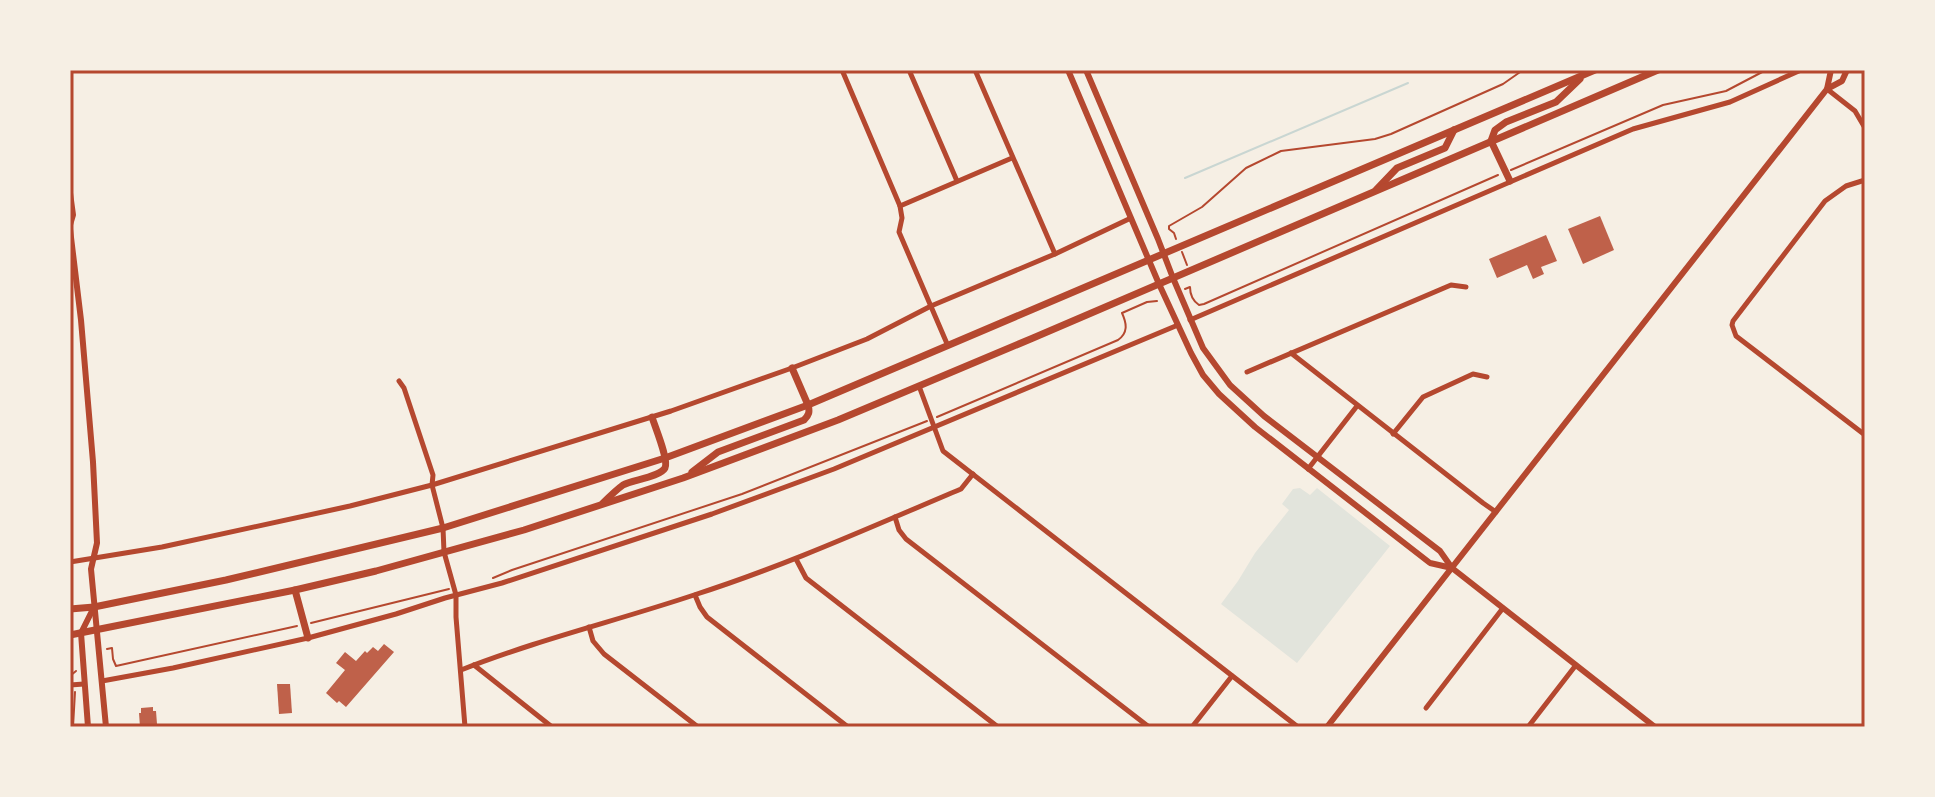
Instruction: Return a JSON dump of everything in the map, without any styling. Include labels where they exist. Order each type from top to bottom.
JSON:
[{"type":"main road","points":[[70,609],[94,607],[226,580],[443,528],[665,458],[808,405],[1595,70]]},
{"type":"main road","points":[[70,635],[295,590],[444,552],[683,478],[838,420],[1658,70]]},
{"type":"main road","points":[[1510,181],[1491,141],[1495,130],[1506,122],[1556,102],[1584,74]]},
{"type":"main road","points":[[1372,194],[1397,168],[1445,148],[1454,130]]},
{"type":"main road","points":[[683,478],[718,452],[804,420],[809,411],[808,405],[792,368]]},
{"type":"main road","points":[[599,506],[624,484],[664,470],[665,458],[652,417]]},
{"type":"main road","points":[[295,590],[308,638]]},
{"type":"street","points":[[842,70],[900,206],[902,218],[899,232],[948,346]]},
{"type":"street","points":[[909,70],[957,181]]},
{"type":"street","points":[[975,70],[1055,254]]},
{"type":"street","points":[[1068,70],[1178,325],[1197,364],[1219,394],[1308,469],[1430,563],[1452,568]]},
{"type":"street","points":[[1086,70],[1190,320],[1203,348],[1230,385],[1246,401],[1440,551],[1452,568],[1646,724],[1655,727]]},
{"type":"street","points":[[1190,320],[1633,129],[1730,102],[1801,70]]},
{"type":"street","points":[[1827,89],[1831,70]]},
{"type":"street","points":[[1327,727],[1827,89],[1842,81],[1847,70]]},
{"type":"street","points":[[1827,89],[1855,111],[1865,128]]},
{"type":"street","points":[[900,206],[1012,158]]},
{"type":"street","points":[[1865,180],[1846,186],[1825,201],[1732,325],[1736,336],[1865,435]]},
{"type":"street","points":[[70,193],[73,215],[70,227],[93,462],[97,543],[91,569],[106,727]]},
{"type":"street","points":[[70,562],[162,547],[432,485],[652,417],[867,339],[931,306],[1131,218]]},
{"type":"street","points":[[1247,372],[1451,285],[1466,287]]},
{"type":"street","points":[[102,681],[308,638],[502,583],[712,514],[834,469],[1178,325]]},
{"type":"street","points":[[1291,353],[1496,512]]},
{"type":"street","points":[[1393,434],[1423,397],[1473,374],[1487,377]]},
{"type":"street","points":[[399,381],[433,475],[432,485],[443,528],[444,552],[456,595],[465,727]]},
{"type":"street","points":[[919,386],[943,451],[1298,727]]},
{"type":"street","points":[[1308,469],[1357,406]]},
{"type":"street","points":[[461,670],[498,655],[695,595],[796,559],[961,489],[973,474]]},
{"type":"street","points":[[895,517],[906,539],[1149,727]]},
{"type":"street","points":[[796,559],[806,578],[998,727]]},
{"type":"street","points":[[695,595],[707,617],[848,727]]},
{"type":"street","points":[[88,727],[81,633],[94,607]]},
{"type":"street","points":[[1426,708],[1503,608]]},
{"type":"street","points":[[589,627],[593,641],[604,654],[698,727]]},
{"type":"street","points":[[474,665],[552,727]]},
{"type":"street","points":[[1528,727],[1576,665]]},
{"type":"street","points":[[1192,727],[1232,676]]},
{"type":"street","points":[[73,685],[84,684]]},
{"type":"path","points":[[1190,271],[1169,226],[1202,207],[1246,168],[1281,151],[1375,139],[1391,134],[1503,84],[1523,70]]},
{"type":"path","points":[[1178,292],[1191,285],[1195,302],[1204,304],[1660,106],[1726,91],[1766,70]]},
{"type":"path","points":[[489,580],[742,494],[931,419],[1118,340],[1126,329],[1122,313],[1166,297]]},
{"type":"path","points":[[313,622],[454,587]]},
{"type":"path","points":[[112,648],[116,666],[294,627]]},
{"type":"path","points":[[70,676],[77,670]]},
{"type":"path","points":[[73,685],[73,727]]},
{"type":"shaded area","points":[[1300,488],[1310,495],[1317,488],[1390,546],[1297,663],[1221,604],[1289,510],[1282,504],[1293,489]]},
{"type":"building","points":[[1600,216],[1614,250],[1583,264],[1568,229]]},
{"type":"building","points":[[1546,235],[1557,261],[1541,267],[1544,274],[1533,279],[1527,265],[1497,278],[1489,259]]},
{"type":"building","points":[[384,644],[394,652],[346,707],[326,693],[345,670],[336,663],[345,652],[356,661],[365,651],[367,653],[373,647],[378,651]]},
{"type":"building","points":[[277,684],[290,684],[292,713],[279,714]]},
{"type":"building","points":[[153,707],[157,724],[155,727],[140,727],[141,708]]},
{"type":"waterway","points":[[1185,178],[1408,83]]}]
